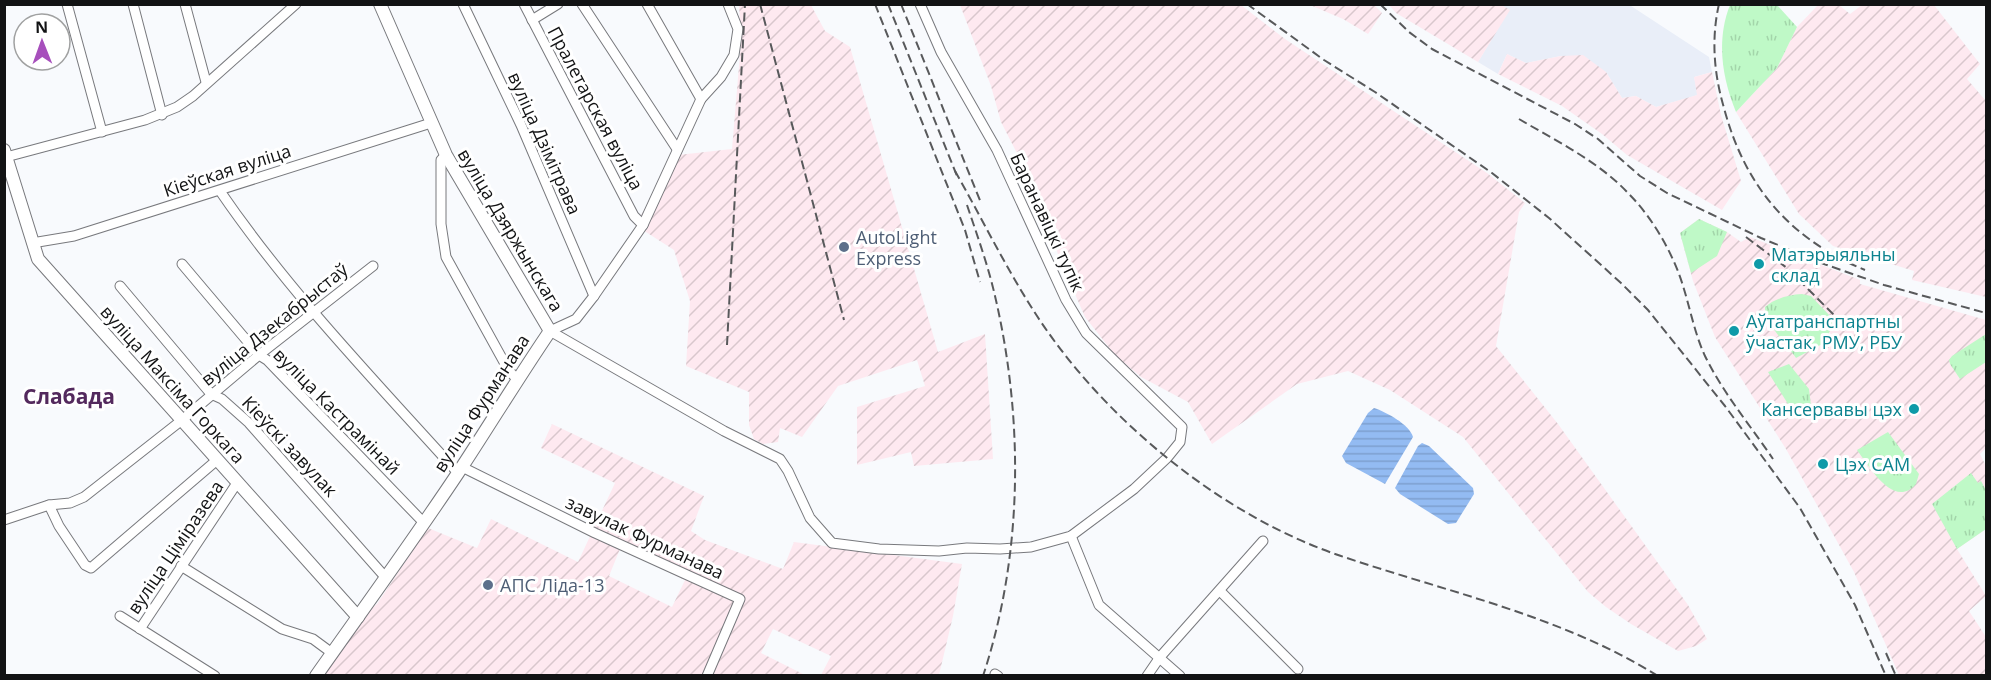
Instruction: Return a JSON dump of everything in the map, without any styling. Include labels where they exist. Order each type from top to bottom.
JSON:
[{"type":"street","points":[[67,4],[102,132]]},
{"type":"street","points":[[133,4],[162,115]]},
{"type":"street","points":[[185,4],[206,82]]},
{"type":"street","points":[[5,153],[102,132],[162,115],[185,102],[296,4]]},
{"type":"street","name":"вуліца Дзяржынскага","points":[[380,4],[446,155],[550,331],[724,431],[780,459],[810,518],[832,543],[879,549],[939,551],[1030,547],[1071,536]]},
{"type":"street","name":"вуліца Дзімітрава","points":[[463,4],[521,125],[594,296]]},
{"type":"street","name":"Пралетарская вуліца","points":[[524,4],[634,216],[643,225]]},
{"type":"street","points":[[532,20],[558,4]]},
{"type":"street","points":[[582,4],[677,149]]},
{"type":"street","points":[[647,4],[701,99]]},
{"type":"street","name":"вуліца Фурманава","points":[[316,675],[424,523],[517,378],[550,331],[576,319],[643,225],[701,99],[721,77],[734,55],[738,29],[728,4]]},
{"type":"street","name":"Баранавіцкі тупік","points":[[920,4],[941,52],[996,150],[1066,300],[1086,333],[1182,427],[1180,442],[1167,458],[1134,489],[1071,536]]},
{"type":"street","name":"Кіеўская вуліца","points":[[32,243],[74,236],[431,123]]},
{"type":"street","name":"вуліца Максіма Горкага","points":[[5,153],[38,259],[358,617]]},
{"type":"street","points":[[446,155],[441,160],[440,173],[441,224],[446,257],[509,371],[517,378]]},
{"type":"street","points":[[220,191],[248,230],[315,312],[460,470]]},
{"type":"street","name":"вуліца Кастрамінай","points":[[182,264],[259,355],[267,360],[424,523]]},
{"type":"street","name":"вуліца Дзекабрыстаў","points":[[4,520],[49,505],[70,503],[84,498],[259,355],[373,266]]},
{"type":"street","name":"Кіеўскі завулак","points":[[120,286],[211,394],[222,399],[249,423],[386,578]]},
{"type":"street","points":[[49,505],[65,536],[85,565],[91,568],[217,460]]},
{"type":"street","name":"завулак Фурманава","points":[[460,470],[740,599],[706,675]]},
{"type":"street","name":"вуліца Ціміразева","points":[[140,628],[237,483]]},
{"type":"street","points":[[1071,536],[1099,605],[1180,675]]},
{"type":"street","points":[[1147,675],[1160,657],[1263,541]]},
{"type":"street","points":[[181,566],[282,629],[313,639],[332,653]]},
{"type":"street","points":[[1220,591],[1298,669]]},
{"type":"street","points":[[120,616],[215,675]]},
{"type":"shaded area","points":[[1500,4],[1510,10],[1478,62],[1396,13],[1389,5]]},
{"type":"shaded area","points":[[1628,4],[1709,57],[1712,72],[1694,77],[1698,95],[1656,107],[1636,96],[1622,98],[1606,72],[1561,56],[1526,63],[1507,54],[1498,74],[1478,62],[1509,10],[1500,5]]},
{"type":"shaded area","points":[[739,5],[811,5],[825,31],[850,47],[938,352],[985,334],[993,459],[914,466],[911,452],[857,465],[857,407],[925,386],[917,360],[838,386],[802,437],[780,428],[778,442],[763,444],[754,439],[749,425],[749,392],[686,366],[690,301],[674,250],[635,225],[678,155],[732,149],[741,42]]},
{"type":"shaded area","points":[[960,5],[1241,5],[1285,39],[1487,173],[1525,203],[1519,212],[1496,346],[1558,424],[1688,605],[1707,639],[1696,646],[1678,651],[1606,607],[1588,592],[1463,437],[1390,390],[1348,371],[1297,384],[1212,444],[1188,402],[1141,377],[1115,355],[1085,317],[1028,175],[1001,122],[991,86]]},
{"type":"shaded area","points":[[1310,5],[1374,5],[1382,13],[1368,34],[1343,19]]},
{"type":"shaded area","points":[[1818,5],[1839,5],[1850,14],[1862,5],[1934,5],[1980,64],[1967,79],[1986,101],[1986,297],[1912,280],[1914,271],[1833,246],[1799,214],[1736,112],[1777,68],[1797,27]]},
{"type":"shaded area","points":[[1507,54],[1526,63],[1561,56],[1583,55],[1606,72],[1622,98],[1636,96],[1656,107],[1697,95],[1694,77],[1712,72],[1721,115],[1741,181],[1722,210],[1627,155],[1562,106],[1498,74]]},
{"type":"shaded area","points":[[1699,219],[1727,232],[1741,242],[1750,237],[1860,280],[1860,284],[1986,320],[1986,448],[1980,454],[1986,466],[1986,529],[1957,549],[1986,596],[1969,611],[1986,637],[1986,675],[1899,675],[1854,572],[1786,449],[1715,337],[1693,281],[1680,233]]},
{"type":"shaded area","points":[[552,424],[704,496],[691,531],[705,540],[783,569],[794,542],[962,564],[939,675],[821,675],[831,656],[773,629],[761,653],[805,675],[323,676],[364,614],[377,604],[428,528],[477,548],[491,519],[578,562],[615,483],[541,448]],"holes":[[[620,549],[685,580],[672,607],[609,576]]]},
{"type":"green space","points":[[1730,5],[1777,5],[1797,27],[1777,68],[1736,112],[1727,86],[1722,59],[1723,32]]},
{"type":"green space","points":[[1699,219],[1727,232],[1717,256],[1691,273],[1680,233]]},
{"type":"green space","points":[[1802,294],[1811,296],[1832,318],[1832,324],[1826,342],[1796,358],[1768,320],[1765,307],[1773,301]]},
{"type":"green space","points":[[1986,334],[1986,362],[1960,379],[1949,360]]},
{"type":"green space","points":[[1789,364],[1809,389],[1812,414],[1805,404],[1793,412],[1768,372]]},
{"type":"green space","points":[[1888,432],[1919,474],[1916,484],[1908,491],[1899,492],[1883,483],[1857,450]]},
{"type":"green space","points":[[1971,473],[1978,483],[1981,481],[1986,490],[1986,529],[1957,549],[1932,504]]},
{"type":"water","points":[[1374,408],[1402,423],[1413,437],[1385,484],[1346,463],[1342,456],[1368,413]]},
{"type":"water","points":[[1422,443],[1429,446],[1473,488],[1474,494],[1456,523],[1448,524],[1400,494],[1395,488],[1418,446]]},
{"type":"railway","points":[[727,345],[745,4]]},
{"type":"railway","points":[[760,4],[844,320]]},
{"type":"railway","points":[[875,4],[965,230],[980,282]]},
{"type":"railway","points":[[888,4],[957,176]]},
{"type":"railway","points":[[901,4],[981,203]]},
{"type":"railway","points":[[1247,4],[1324,60],[1375,92],[1492,173],[1549,218],[1648,310],[1725,406],[1800,508],[1855,605],[1886,676]]},
{"type":"railway","points":[[1380,4],[1409,32],[1432,49],[1575,124],[1598,139],[1640,176],[1667,193],[1761,238],[1824,264],[1884,285],[1986,313]]},
{"type":"railway","points":[[1719,4],[1714,43],[1718,82],[1733,136],[1744,162],[1774,207],[1793,226],[1814,243],[1865,270]]},
{"type":"railway","points":[[1519,119],[1604,171],[1644,211],[1664,241],[1675,263],[1697,336],[1712,370],[1773,459]]},
{"type":"railway","points":[[955,171],[1020,289],[1058,346],[1090,385],[1126,422],[1207,488],[1250,515],[1295,538],[1341,556],[1543,621],[1621,655],[1658,676]]},
{"type":"railway","points":[[967,205],[995,296],[1011,391],[1014,439],[1015,487],[1006,583],[983,676]]},
{"type":"railway","points":[[1746,237],[1787,268],[1834,315]]},
{"type":"railway","points":[[1886,653],[1896,676]]},
{"type":"place","name":"AutoLight Express","points":[[844,247]]},
{"type":"place","name":"Матэрыяльны склад","points":[[1759,264]]},
{"type":"place","name":"Аўтатранспартны ўчастак, РМУ, РБУ","points":[[1734,331]]},
{"type":"place","name":"Кансервавы цэх","points":[[1914,409]]},
{"type":"place","name":"Цэх САМ","points":[[1823,464]]},
{"type":"place","name":"АПС Ліда-13","points":[[488,585]]},
{"type":"district","name":"Слабада","points":[[69,396]]}]
